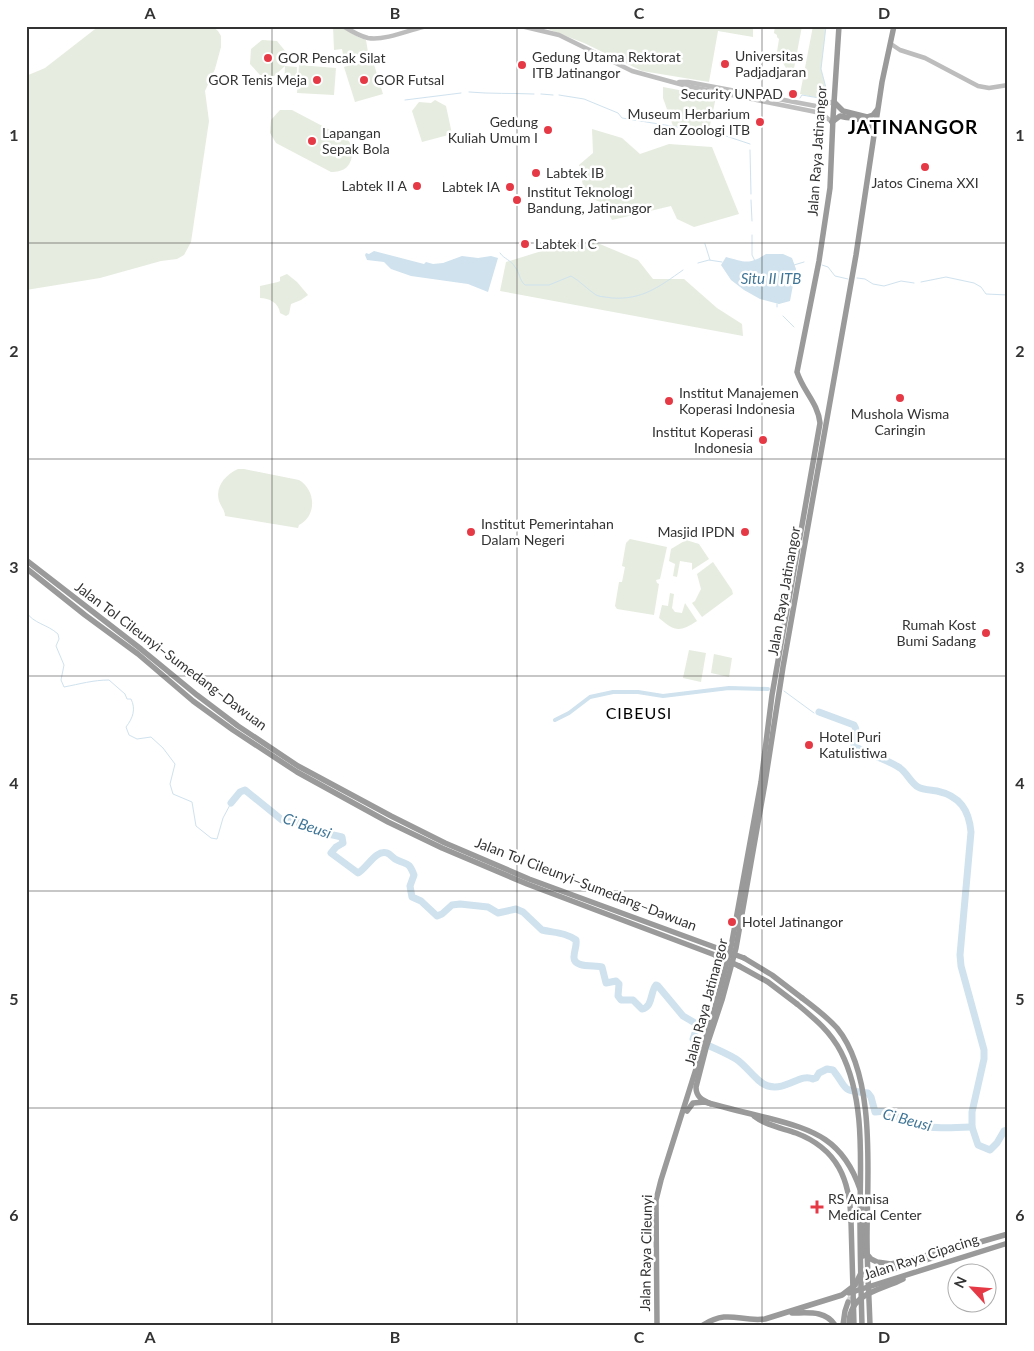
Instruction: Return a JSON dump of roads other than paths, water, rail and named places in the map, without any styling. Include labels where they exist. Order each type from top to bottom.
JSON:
[{"type":"highway","name":"Jalan Raya Jatinangor","points":[[688,1096],[722,1000],[734,954],[820,423],[818,409],[802,386],[797,372],[819,261],[830,188],[832,122],[839,26]]},
{"type":"highway","name":"Jalan Raya Jatinangor","points":[[791,605],[829,410],[858,242],[877,110],[894,26]]},
{"type":"highway","points":[[834,102],[843,112],[858,115],[873,115],[877,110]]},
{"type":"highway","points":[[832,122],[840,116],[867,122],[872,125],[874,131]]},
{"type":"highway","points":[[818,409],[829,410]]},
{"type":"highway","name":"Jalan Tol Cileunyi–Sumedang–Dawuan","points":[[26,560],[197,695],[238,726],[298,766],[445,843],[529,879],[744,958],[772,975],[837,1028],[856,1063],[862,1082],[868,1147],[867,1245],[870,1325]]},
{"type":"highway","name":"Jalan Tol Cileunyi–Sumedang–Dawuan","points":[[26,568],[138,654],[193,701],[297,772],[388,822],[442,848],[527,884],[715,955],[739,966],[768,982],[828,1031],[843,1057],[852,1083],[856,1106],[860,1147],[862,1325]]},
{"type":"highway","name":"Jalan Raya Jatinangor","points":[[704,1048],[696,1090],[699,1097],[711,1104]]},
{"type":"highway","name":"Jalan Raya Cileunyi","points":[[658,1325],[656,1200],[688,1096]]},
{"type":"highway","points":[[680,1126],[685,1113],[692,1104],[698,1102],[811,1131],[830,1142],[841,1154],[857,1180],[862,1194],[864,1244],[862,1267],[859,1278],[852,1288],[842,1295]]},
{"type":"highway","points":[[750,1114],[769,1125],[811,1140],[828,1153],[838,1166],[850,1196],[854,1325]]},
{"type":"highway","name":"Jalan Raya Cipacing","points":[[864,1244],[867,1254],[871,1259],[887,1264],[966,1246],[1008,1234]]},
{"type":"highway","name":"Jalan Raya Cipacing","points":[[703,1325],[722,1316],[758,1320],[1008,1243]]},
{"type":"highway","points":[[867,1279],[949,1254],[966,1246]]},
{"type":"highway","points":[[849,1325],[852,1308],[863,1296],[896,1283],[913,1272]]},
{"type":"highway","points":[[821,1302],[822,1314]]},
{"type":"highway","points":[[843,1325],[844,1311],[848,1302]]},
{"type":"highway","points":[[783,1313],[822,1314],[835,1325]]},
{"type":"main road","points":[[343,26],[359,36],[370,39],[426,26]]},
{"type":"main road","points":[[521,26],[559,35],[635,72],[687,86],[821,113],[832,122]]},
{"type":"main road","points":[[891,44],[900,50],[925,58],[978,86],[989,88],[1008,85]]},
{"type":"main road","points":[[889,54],[900,50]]},
{"type":"main road","points":[[676,82],[688,82],[821,107],[834,102]]},
{"type":"water","points":[[374,251],[424,264],[426,262],[433,264],[443,263],[462,256],[478,258],[491,256],[498,258],[488,292],[468,284],[411,276],[391,269],[384,262],[367,260],[366,253],[369,254]]},
{"type":"water","name":"Situ II ITB","points":[[766,254],[783,254],[792,258],[796,269],[790,301],[779,304],[760,299],[731,280],[721,265],[726,257],[747,262]]},
{"type":"waterway","points":[[800,98],[802,95],[819,98],[825,96],[826,88],[821,69],[826,26]]},
{"type":"waterway","points":[[469,92],[534,94]]},
{"type":"waterway","points":[[405,100],[461,93]]},
{"type":"waterway","points":[[541,94],[553,95]]},
{"type":"waterway","points":[[559,95],[584,99],[618,113],[622,118],[720,134],[750,144]]},
{"type":"waterway","points":[[750,150],[751,194]]},
{"type":"waterway","points":[[751,200],[752,221]]},
{"type":"waterway","points":[[752,235],[752,255],[755,261]]},
{"type":"waterway","points":[[705,244],[710,260]]},
{"type":"waterway","points":[[500,253],[510,261],[525,285],[549,285],[571,276],[596,295],[612,298],[641,295],[658,287],[683,270]]},
{"type":"waterway","points":[[698,263],[709,260],[722,262]]},
{"type":"waterway","points":[[794,265],[804,262]]},
{"type":"waterway","points":[[822,265],[828,267],[835,276],[848,279]]},
{"type":"waterway","points":[[921,282],[946,277],[974,283],[981,287],[986,294],[1008,295]]},
{"type":"waterway","points":[[857,278],[884,286],[901,281],[914,283]]},
{"type":"waterway","points":[[783,316],[794,327]]},
{"type":"waterway","name":"Ci Beusi","points":[[26,612],[33,619],[58,634],[59,639],[56,646],[64,665],[61,680],[64,687],[92,681],[109,680],[125,694],[127,699],[131,699],[133,713],[126,727],[129,735],[137,739],[151,737],[163,748],[175,764],[170,784],[173,794],[192,802],[196,826],[211,838],[217,839],[223,818],[231,803]]},
{"type":"waterway","points":[[555,720],[569,713],[590,697],[613,692],[638,692],[663,696],[729,688],[768,689]]},
{"type":"waterway","points":[[784,691],[814,713]]},
{"type":"waterway","points":[[819,712],[854,725],[856,730],[854,746],[900,768],[918,787],[952,796],[962,805],[968,817],[971,832],[960,955],[961,966],[984,1050],[984,1059],[972,1112],[972,1127],[978,1145],[990,1150],[1004,1131],[1008,1130]]},
{"type":"waterway","name":"Ci Beusi","points":[[231,803],[240,792],[245,790],[282,820],[294,819],[306,829],[342,837],[343,843],[331,853],[358,873],[375,856],[383,853],[388,854],[411,868],[414,875],[410,886],[412,897],[421,901],[437,916],[452,905],[460,904],[488,907],[498,913],[516,909],[523,912],[542,930],[572,937],[576,940],[575,961],[580,964],[602,967],[606,983],[616,981],[619,984],[618,996],[621,1000],[633,1000],[642,1009],[646,1008],[654,988],[656,985],[658,986],[683,1016],[695,1023],[697,1027],[693,1039],[736,1059],[756,1078],[768,1086],[781,1086],[803,1078],[813,1079],[827,1069],[833,1070],[848,1090],[868,1093],[875,1112],[890,1113],[919,1126],[942,1128],[972,1127]]},
{"type":"tunnel","points":[[848,1302],[854,1292],[864,1282]]},
{"type":"place","name":"GOR Pencak Silat","points":[[268,58]]},
{"type":"place","name":"Universitas Padjadjaran","points":[[725,64]]},
{"type":"place","name":"Gedung Utama Rektorat ITB Jatinangor","points":[[522,65]]},
{"type":"place","name":"GOR Tenis Meja","points":[[317,80]]},
{"type":"place","name":"GOR Futsal","points":[[364,80]]},
{"type":"place","name":"Security UNPAD","points":[[793,94]]},
{"type":"place","name":"Museum Herbarium dan Zoologi ITB","points":[[760,122]]},
{"type":"place","name":"Gedung Kuliah Umum I","points":[[548,130]]},
{"type":"place","name":"Lapangan Sepak Bola","points":[[312,141]]},
{"type":"place","name":"Jatos Cinema XXI","points":[[925,167]]},
{"type":"place","name":"Labtek IB","points":[[536,173]]},
{"type":"place","name":"Labtek II A","points":[[417,186]]},
{"type":"place","name":"Labtek IA","points":[[510,187]]},
{"type":"place","name":"Institut Teknologi Bandung, Jatinangor","points":[[517,200]]},
{"type":"place","name":"Labtek I C","points":[[525,244]]},
{"type":"place","name":"Mushola Wisma Caringin","points":[[900,398]]},
{"type":"place","name":"Institut Manajemen Koperasi Indonesia","points":[[669,401]]},
{"type":"place","name":"Institut Koperasi Indonesia","points":[[763,440]]},
{"type":"place","name":"Institut Pemerintahan Dalam Negeri","points":[[471,532]]},
{"type":"place","name":"Masjid IPDN","points":[[745,532]]},
{"type":"place","name":"Rumah Kost Bumi Sadang","points":[[986,633]]},
{"type":"place","name":"Hotel Puri Katulistiwa","points":[[809,745]]},
{"type":"place","name":"Hotel Jatinangor","points":[[732,922]]},
{"type":"place","name":"RS Annisa Medical Center","points":[[817,1207]]},
{"type":"district","name":"JATINANGOR","points":[[913,127]]},
{"type":"district","name":"CIBEUSI","points":[[639,713]]}]
